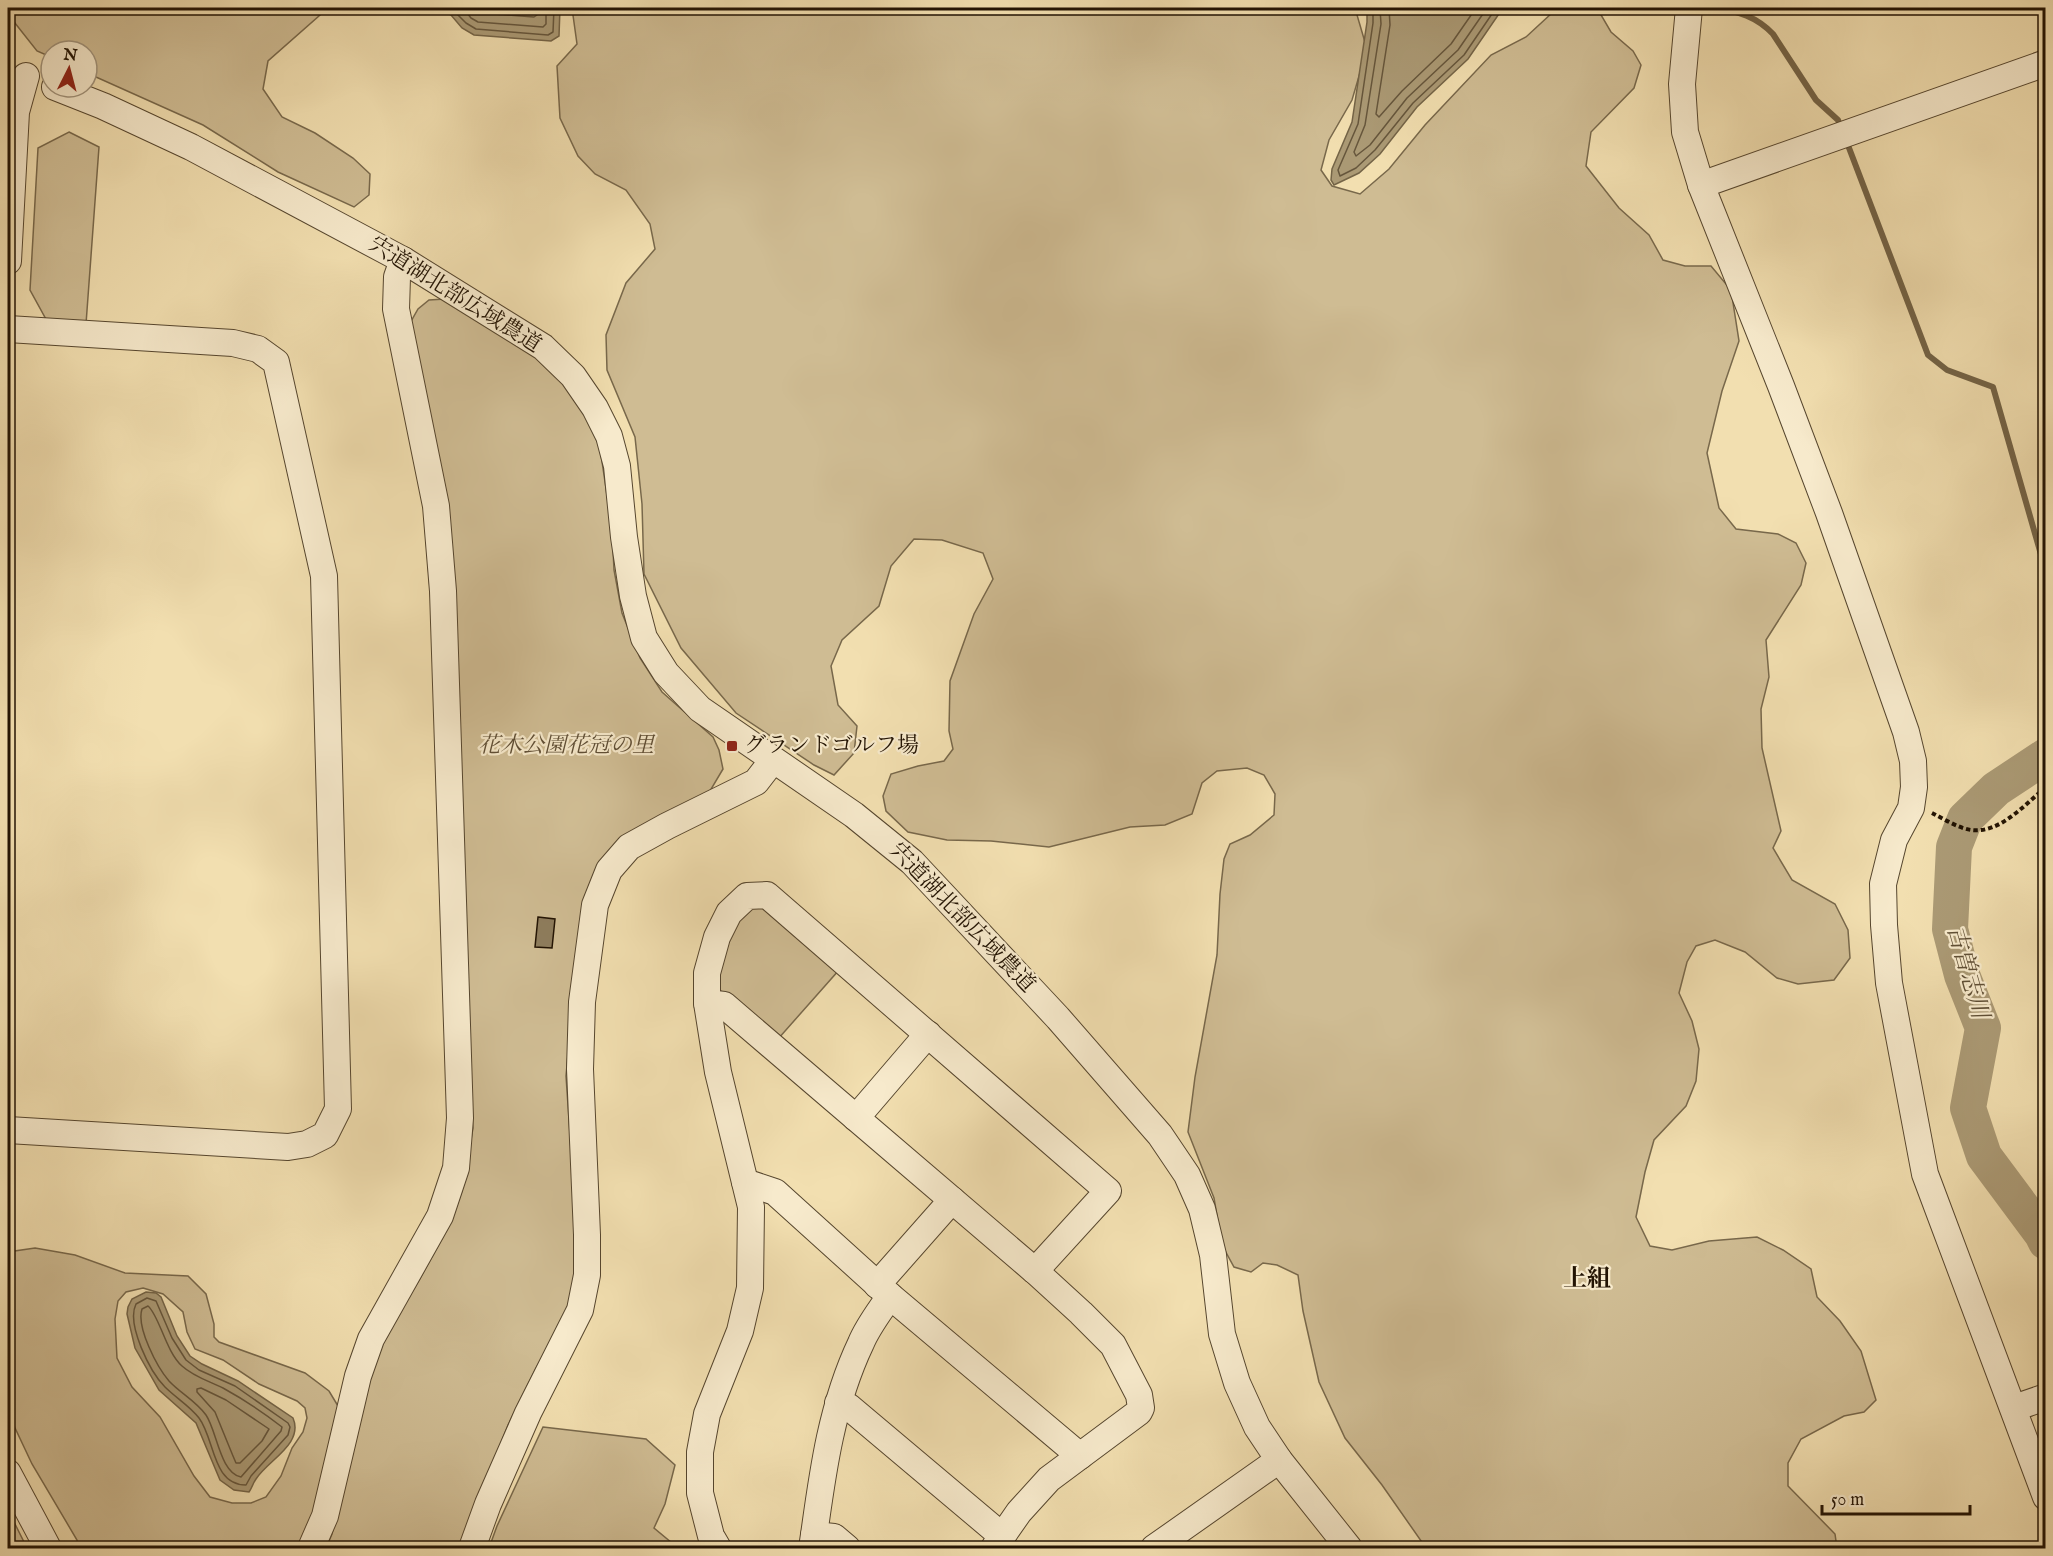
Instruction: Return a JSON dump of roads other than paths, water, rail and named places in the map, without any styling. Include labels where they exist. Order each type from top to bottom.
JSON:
[{"type":"street","points":[[1689,8],[1682,84],[1685,132],[1701,185],[1797,429],[1906,732],[1913,761],[1914,787],[1911,808],[1894,840],[1883,884],[1884,925],[1889,983],[1925,1174],[2046,1497]]},
{"type":"street","points":[[1701,185],[2046,63]]},
{"type":"street","points":[[8,261],[17,73]]},
{"type":"street","name":"宍道湖北部広域農道","points":[[17,73],[39,81]]},
{"type":"street","name":"宍道湖北部広域農道","points":[[86,99],[190,147],[403,260],[543,347],[573,376],[596,408],[609,436],[617,465],[633,596],[644,638],[666,673],[700,709],[854,815],[912,862],[1051,1010],[1160,1135],[1187,1175],[1202,1209],[1213,1255],[1222,1334],[1237,1383],[1257,1427],[1279,1460],[1349,1548]]},
{"type":"street","points":[[311,1548],[325,1516],[358,1376],[371,1339],[440,1216],[456,1168],[460,1118],[443,591],[436,506],[396,309],[397,277],[403,260]]},
{"type":"street","points":[[8,330],[233,343],[258,349],[276,362],[324,576],[338,1109],[325,1135],[307,1144],[288,1147],[8,1130]]},
{"type":"street","points":[[472,1548],[488,1504],[528,1413],[580,1310],[582,1301],[587,1275],[580,1069],[582,1002],[596,905],[609,870],[629,847],[756,783],[774,760]]},
{"type":"street","points":[[718,1548],[711,1536],[700,1493],[700,1452],[707,1414],[740,1331],[750,1288],[751,1207],[718,1072],[707,1003],[707,973],[717,937],[729,913],[747,896],[767,895],[1108,1191],[1035,1271]]},
{"type":"street","points":[[707,1003],[724,1005],[1035,1271],[1113,1345],[1141,1402],[1141,1408],[1136,1416],[1049,1479],[1019,1512],[998,1542],[849,1407],[838,1403]]},
{"type":"street","points":[[856,1118],[928,1034]]},
{"type":"street","points":[[745,1182],[775,1192],[884,1290],[1080,1456]]},
{"type":"street","points":[[847,1548],[834,1537],[813,1542],[828,1441],[838,1403],[884,1290],[952,1200]]},
{"type":"street","points":[[2014,1408],[2046,1397]]},
{"type":"street","points":[[1154,1548],[1279,1460]]},
{"type":"street","points":[[8,1473],[48,1548]]},
{"type":"water","points":[[439,8],[560,8],[559,36],[551,41],[474,35]]},
{"type":"water","points":[[1367,8],[1503,8],[1468,59],[1417,107],[1380,154],[1359,173],[1334,185],[1331,180],[1332,169],[1352,122],[1367,22]]},
{"type":"water","points":[[146,1292],[156,1293],[161,1297],[177,1336],[190,1356],[238,1381],[293,1418],[294,1436],[283,1451],[261,1472],[249,1492],[234,1490],[220,1480],[196,1423],[159,1390],[135,1348],[127,1314],[128,1307],[132,1299]]},
{"type":"waterway","points":[[1715,8],[1747,16],[1767,28],[1816,100],[1838,120],[1841,128]]},
{"type":"waterway","points":[[1846,140],[1928,355],[1947,370],[1993,387],[2046,572]]},
{"type":"waterway","name":"古曽志川","points":[[2046,756],[1996,789],[1965,819],[1954,847],[1950,929],[1962,975],[1983,1028],[1968,1108],[1984,1156],[2046,1242]]},
{"type":"place","name":"グランドゴルフ場","points":[[732,746]]},
{"type":"district","name":"上組","points":[[1587,1279]]},
{"type":"park label","name":"花木公園花冠の里","points":[[566,746]]}]
